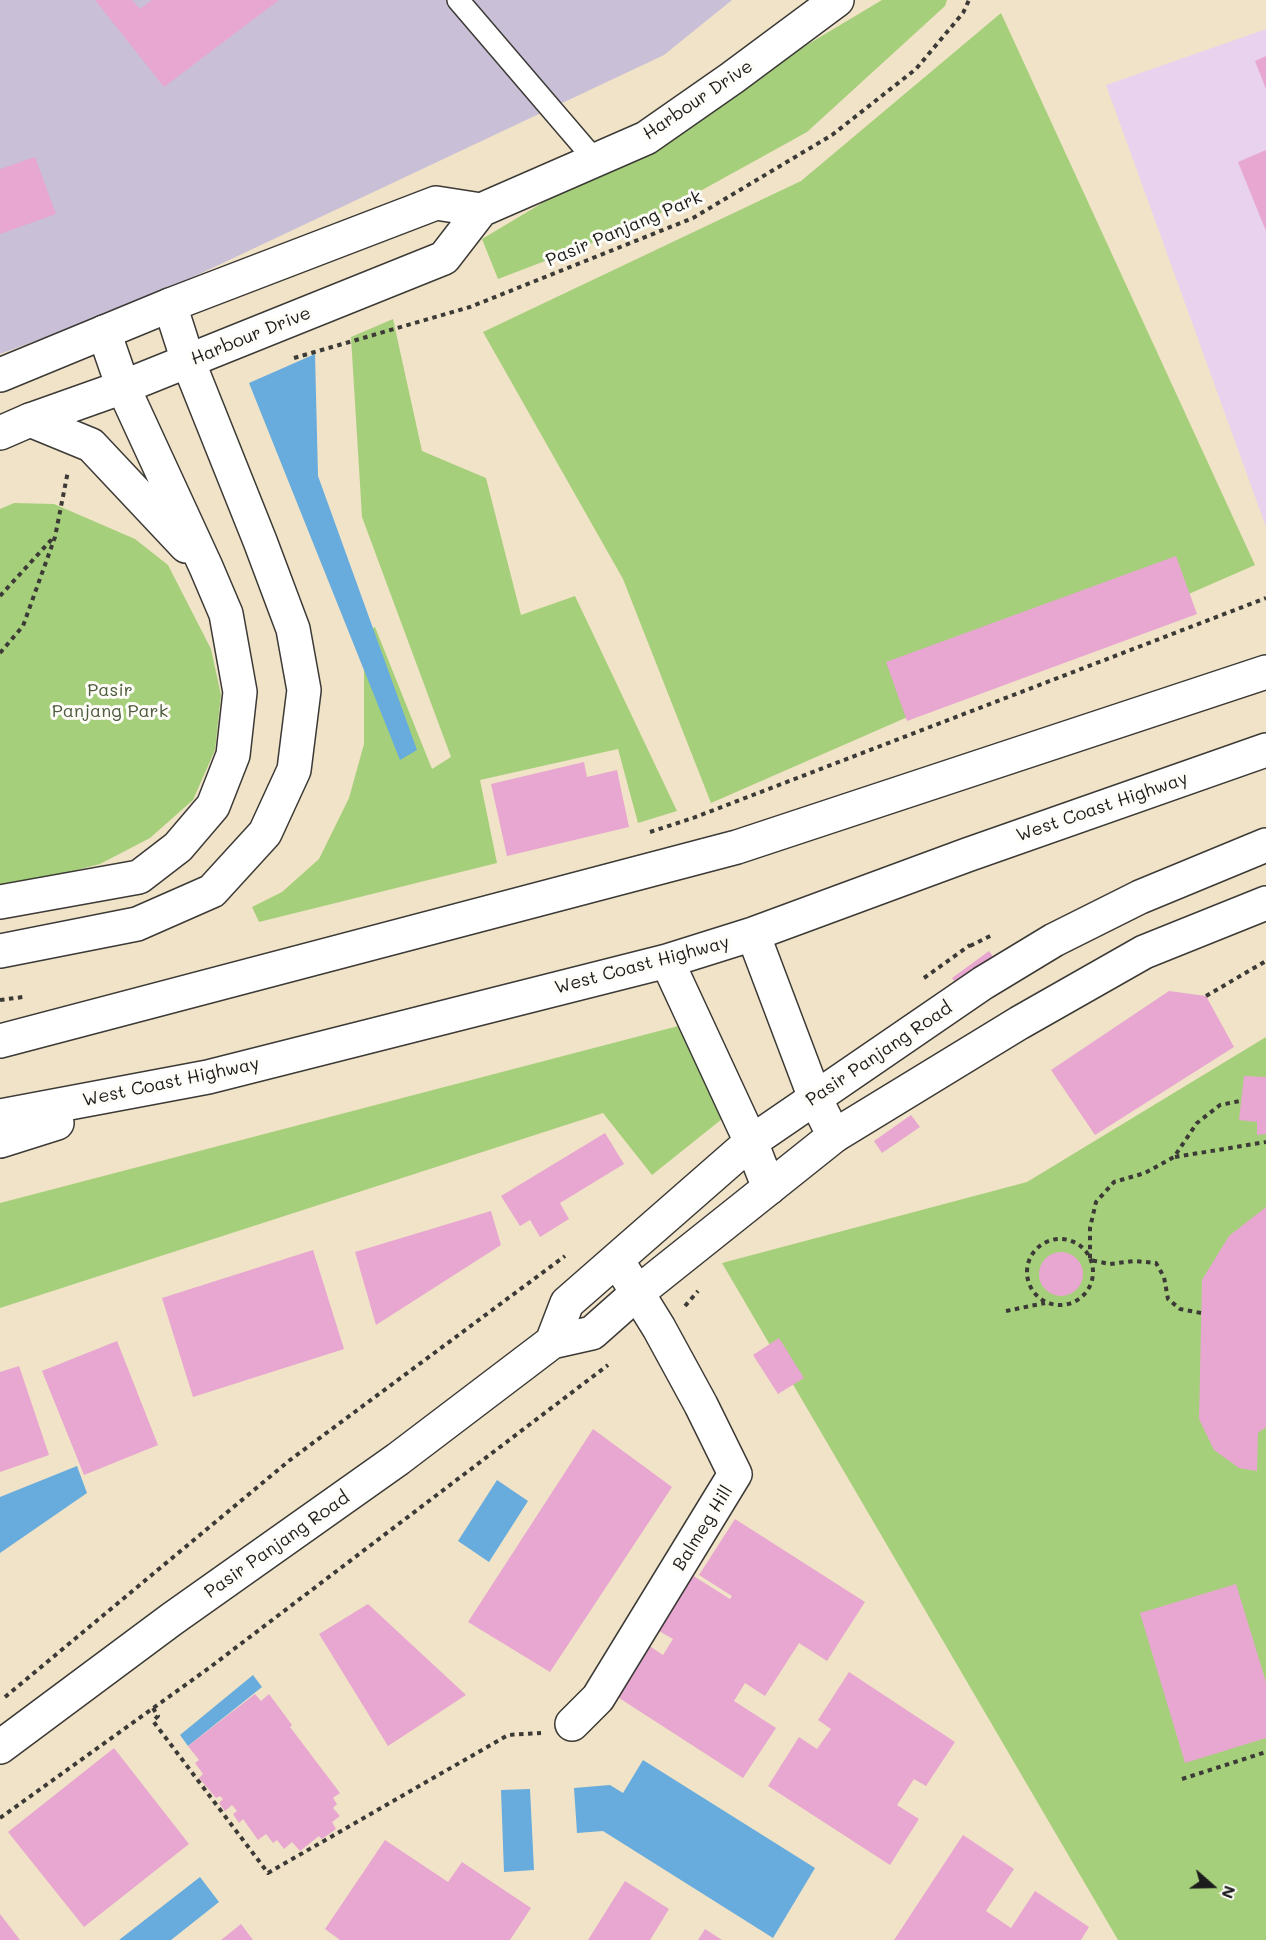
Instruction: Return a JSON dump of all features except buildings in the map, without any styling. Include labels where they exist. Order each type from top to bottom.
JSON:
[{"type":"main road","name":"Harbour Drive","points":[[0,433],[123,387],[444,258],[481,210],[646,138],[837,0]]},
{"type":"main road","points":[[0,375],[170,305],[436,203],[481,210]]},
{"type":"main road","points":[[0,951],[137,924],[212,891],[265,833],[294,770],[304,690],[293,629],[188,361],[170,305]]},
{"type":"main road","points":[[0,903],[139,877],[178,847],[213,806],[233,755],[240,692],[226,614],[123,387],[104,332]]},
{"type":"main road","points":[[30,420],[91,445],[206,567]]},
{"type":"main road","points":[[0,1041],[737,847],[1266,672]]},
{"type":"main road","name":"West Coast Highway","points":[[0,1116],[208,1077],[667,961],[753,934],[967,855],[1266,750]]},
{"type":"main road","name":"Pasir Panjang Road","points":[[552,1342],[567,1303],[751,1142],[982,983],[1054,940],[1140,897],[1266,845]]},
{"type":"main road","name":"Pasir Panjang Road","points":[[0,1747],[172,1619],[398,1459],[552,1342],[592,1333],[636,1294],[834,1136],[1019,1023],[1144,952],[1266,903]]},
{"type":"main road","points":[[753,934],[815,1098],[834,1136]]},
{"type":"main road","points":[[667,961],[751,1142],[769,1188]]},
{"type":"main road","points":[[0,1023],[186,992]]},
{"type":"main road","points":[[0,1141],[208,1077]]},
{"type":"main road","name":"Balmeg Hill","points":[[572,1724],[598,1698],[735,1474],[702,1405],[617,1260]]},
{"type":"lane","points":[[458,0],[595,160]]},
{"type":"path","name":"Pasir Panjang Park","points":[[286,360],[470,307],[693,218],[832,135],[916,69],[963,13],[969,0]]},
{"type":"path","points":[[0,653],[23,626],[55,537],[70,464]]},
{"type":"path","points":[[0,596],[55,537]]},
{"type":"path","points":[[648,832],[693,818],[1266,598]]},
{"type":"path","points":[[1206,996],[1266,961]]},
{"type":"path","points":[[0,1000],[34,995]]},
{"type":"path","points":[[1174,1157],[1197,1123],[1220,1105],[1240,1101]]},
{"type":"path","points":[[1006,1311],[1046,1303],[1064,1305],[1075,1302],[1084,1295],[1091,1283],[1093,1271],[1090,1260],[1090,1228],[1096,1202],[1114,1182],[1145,1173],[1174,1157],[1266,1142]]},
{"type":"path","points":[[1046,1303],[1030,1289],[1027,1278],[1028,1263],[1033,1252],[1041,1245],[1051,1240],[1070,1241],[1080,1246],[1090,1260],[1110,1264],[1134,1261],[1156,1263],[1164,1276],[1168,1299],[1180,1309],[1201,1313]]},
{"type":"path","points":[[0,1701],[290,1460],[566,1255]]},
{"type":"path","points":[[0,1818],[209,1668],[613,1362]]},
{"type":"path","points":[[153,1708],[158,1716],[153,1721],[268,1874],[508,1735],[564,1732],[572,1724]]},
{"type":"path","points":[[1182,1779],[1266,1752]]},
{"type":"shaded area","points":[[0,0],[732,0],[664,55],[138,303],[0,354]]},
{"type":"shaded area","points":[[1266,29],[1266,527],[1106,85]]},
{"type":"green space","points":[[882,0],[947,0],[945,6],[807,132],[637,226],[498,279],[482,239]]},
{"type":"green space","points":[[1001,13],[1255,565],[711,803],[623,579],[483,332],[801,181]]},
{"type":"green space","points":[[393,319],[422,451],[486,478],[521,615],[575,596],[677,811],[638,823],[618,749],[480,780],[497,863],[259,922],[252,907],[282,892],[319,859],[349,798],[364,744],[364,633],[375,627],[432,769],[451,757],[362,517],[351,337]]},
{"type":"green space","name":"Pasir Panjang Park","points":[[14,503],[54,504],[135,539],[168,565],[211,649],[221,695],[215,750],[193,800],[150,838],[100,864],[57,875],[0,885],[0,509]]},
{"type":"green space","points":[[682,1025],[727,1115],[652,1175],[603,1113],[0,1308],[0,1203]]},
{"type":"green space","points":[[1266,1037],[1266,1940],[1118,1940],[722,1263],[1027,1182]]},
{"type":"water","points":[[315,354],[318,476],[417,750],[400,760],[249,383]]},
{"type":"water","points":[[77,1466],[87,1493],[0,1553],[0,1497]]},
{"type":"water","points":[[497,1480],[528,1501],[489,1562],[458,1541]]},
{"type":"water","points":[[253,1675],[262,1687],[188,1746],[180,1735]]},
{"type":"water","points":[[643,1760],[815,1868],[773,1938],[603,1831],[577,1833],[574,1788],[610,1785],[623,1793]]},
{"type":"water","points":[[530,1789],[534,1870],[504,1872],[501,1790]]},
{"type":"water","points":[[200,1877],[219,1902],[171,1940],[119,1940]]}]
